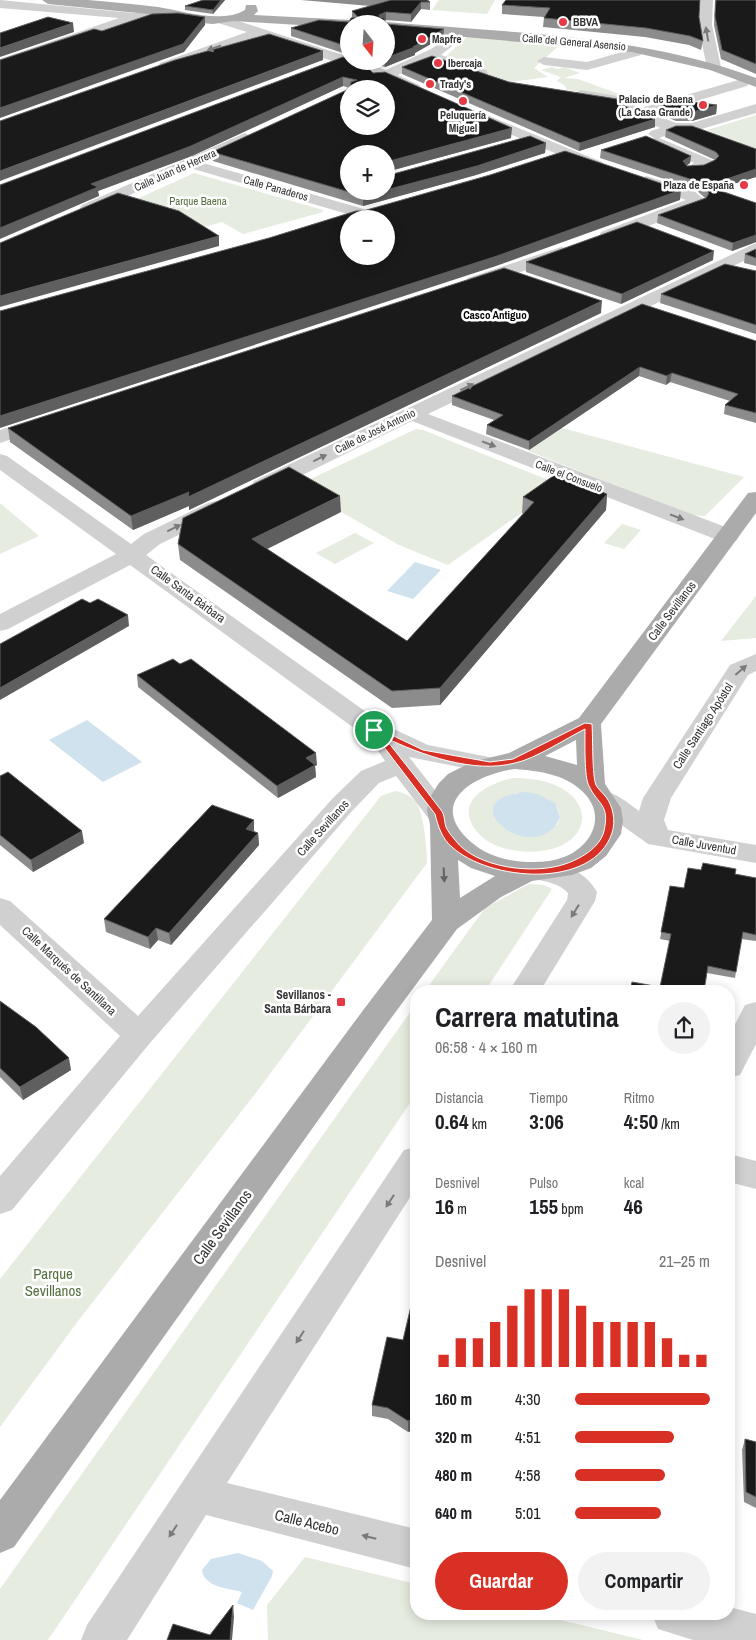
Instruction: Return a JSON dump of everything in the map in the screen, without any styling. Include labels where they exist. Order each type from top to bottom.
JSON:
[{"type":"main road","points":[[48,0],[175,10],[229,19],[306,20],[340,23]]},
{"type":"main road","points":[[238,2],[251,8],[306,20]]},
{"type":"main road","points":[[229,19],[249,14],[251,8]]},
{"type":"main road","name":"Calle del General Asensio","points":[[395,27],[632,48],[714,67],[749,83]]},
{"type":"main road","name":"Calle Sevillanos","points":[[502,763],[588,724],[756,498]]},
{"type":"main road","points":[[441,820],[454,844],[472,858],[497,868],[535,872],[565,867],[584,859],[598,848],[608,833],[610,816],[598,792],[588,724]]},
{"type":"main road","points":[[447,922],[441,820],[443,798],[453,784],[469,772],[502,763],[536,762],[557,767],[576,775],[598,792]]},
{"type":"main road","name":"Calle Sevillanos","points":[[0,1533],[369,1025],[447,922],[490,890],[535,872]]},
{"type":"street","points":[[707,0],[704,12],[714,67]]},
{"type":"street","points":[[0,4],[138,16]]},
{"type":"street","points":[[0,64],[138,16],[175,10]]},
{"type":"street","points":[[229,19],[260,32],[340,59]]},
{"type":"street","points":[[148,72],[260,32]]},
{"type":"street","points":[[372,80],[416,64],[432,56],[461,32]]},
{"type":"street","points":[[544,61],[587,66],[636,52]]},
{"type":"street","points":[[432,56],[492,77]]},
{"type":"street","points":[[324,67],[340,61]]},
{"type":"street","points":[[373,70],[430,94]]},
{"type":"street","points":[[640,113],[749,83]]},
{"type":"street","points":[[566,92],[629,102],[625,107],[674,128]]},
{"type":"street","points":[[692,169],[708,164],[642,138],[674,128],[693,127],[756,108]]},
{"type":"street","points":[[466,111],[529,139],[614,171]]},
{"type":"street","points":[[693,127],[720,138]]},
{"type":"street","name":"Calle Juan de Herrera","points":[[73,215],[191,164],[261,131]]},
{"type":"street","points":[[510,144],[529,139]]},
{"type":"street","points":[[546,159],[604,150]]},
{"type":"street","name":"Calle Panaderos","points":[[191,164],[352,210]]},
{"type":"street","points":[[593,240],[698,202],[688,194],[632,177]]},
{"type":"street","points":[[317,199],[340,192]]},
{"type":"street","points":[[372,210],[380,208]]},
{"type":"street","points":[[332,221],[340,219]]},
{"type":"street","points":[[638,224],[664,234]]},
{"type":"street","points":[[460,286],[575,247]]},
{"type":"street","name":"Calle de José Antonio","points":[[0,624],[133,554],[152,539],[642,304],[734,265],[756,248]]},
{"type":"street","points":[[708,250],[734,265]]},
{"type":"street","points":[[503,272],[531,282]]},
{"type":"street","points":[[596,304],[624,313]]},
{"type":"street","points":[[642,304],[668,313]]},
{"type":"street","name":"Calle el Consuelo","points":[[411,414],[728,536]]},
{"type":"street","points":[[0,436],[57,418]]},
{"type":"street","name":"Calle Santa Bárbara","points":[[0,460],[133,554],[374,730],[421,752],[502,763]]},
{"type":"street","name":"Calle Santiago Apóstol","points":[[658,837],[650,820],[657,798],[739,670],[756,661]]},
{"type":"street","name":"Calle Santa Bárbara","points":[[374,730],[441,820]]},
{"type":"street","name":"Calle Sevillanos","points":[[0,1200],[139,1035],[343,804],[370,776],[401,764]]},
{"type":"street","name":"Calle Juventud","points":[[598,792],[658,837],[756,854]]},
{"type":"street","name":"Calle Santiago Apóstol","points":[[598,848],[657,798]]},
{"type":"street","points":[[528,985],[581,901],[583,892],[578,883],[566,876],[535,872]]},
{"type":"street","name":"Calle Marqués de Santillana","points":[[0,908],[139,1035]]},
{"type":"street","points":[[735,1054],[756,1013]]},
{"type":"street","points":[[102,1640],[410,1169]]},
{"type":"street","points":[[735,1170],[756,1175]]},
{"type":"street","name":"Calle Acebo","points":[[197,1494],[410,1547]]},
{"type":"street","points":[[697,1620],[756,1635]]},
{"type":"green space","points":[[439,0],[495,0],[487,14],[432,10]]},
{"type":"green space","points":[[468,36],[561,44],[534,68],[548,77],[510,82],[444,58]]},
{"type":"green space","points":[[552,67],[557,69],[564,67],[580,73],[564,78],[578,79],[624,96],[621,98],[567,90],[564,85],[557,81],[561,77],[541,70]]},
{"type":"green space","points":[[756,115],[756,149],[707,130]]},
{"type":"green space","name":"Parque Baena","points":[[194,173],[323,210],[323,212],[243,234],[222,222],[194,230],[126,204]]},
{"type":"green space","points":[[562,428],[744,477],[705,516],[692,515],[528,451]]},
{"type":"green space","points":[[416,429],[423,430],[561,485],[448,565],[399,545],[296,486]]},
{"type":"green space","points":[[0,503],[39,536],[0,554]]},
{"type":"green space","points":[[622,524],[641,530],[624,549],[604,543]]},
{"type":"green space","points":[[355,533],[374,543],[335,564],[316,553]]},
{"type":"green space","points":[[756,596],[756,638],[721,641]]},
{"type":"green space","points":[[513,778],[543,781],[565,790],[578,803],[582,817],[578,831],[566,843],[546,850],[519,851],[497,846],[487,840],[478,833],[471,822],[469,812],[471,804],[483,790]],"holes":[[[516,793],[544,798],[554,804],[560,817],[557,825],[498,801]]]},
{"type":"green space","name":"Parque Sevillanos","points":[[395,791],[411,797],[418,806],[424,831],[427,863],[255,1094],[78,1321],[0,1427],[0,1279],[381,796]]},
{"type":"green space","points":[[529,884],[544,885],[552,889],[489,985],[429,985],[485,908]]},
{"type":"green space","points":[[410,1012],[410,1103],[48,1640],[0,1640],[0,1589]]},
{"type":"green space","points":[[305,1557],[410,1583],[410,1620],[561,1620],[643,1640],[268,1640],[267,1605]]},
{"type":"water","points":[[415,562],[441,570],[413,599],[387,591]]},
{"type":"water","points":[[87,720],[142,762],[103,782],[49,740]]},
{"type":"water","points":[[526,792],[537,794],[555,803],[560,817],[549,832],[534,837],[518,835],[504,828],[495,818],[493,807],[503,798]]},
{"type":"water","points":[[238,1553],[262,1561],[273,1571],[253,1610],[237,1603],[242,1592],[217,1586],[207,1580],[202,1570],[211,1559]]},
{"type":"building","points":[[203,0],[221,0],[213,10],[185,6]]},
{"type":"building","points":[[391,0],[427,0],[430,2],[421,2],[411,14],[386,12],[379,15],[356,15],[352,11]]},
{"type":"building","points":[[506,0],[700,0],[699,17],[703,41],[690,36],[646,28],[544,18],[550,8],[502,5]]},
{"type":"building","points":[[716,0],[756,0],[756,64],[722,50],[715,16]]},
{"type":"building","points":[[178,13],[205,17],[183,44],[0,108],[0,60],[94,29],[102,31],[152,14]]},
{"type":"building","points":[[48,17],[73,23],[0,48],[0,33]]},
{"type":"building","points":[[319,20],[340,21],[340,44],[291,28]]},
{"type":"building","points":[[395,25],[444,29],[413,47],[415,47],[395,55]]},
{"type":"building","points":[[269,34],[323,51],[0,171],[0,121],[175,60]]},
{"type":"building","points":[[432,56],[509,82],[617,99],[620,104],[655,119],[580,143],[402,67]]},
{"type":"building","points":[[340,58],[340,70],[370,70],[373,73],[385,72],[512,128],[395,160],[395,145],[340,145],[340,189],[212,152],[340,93],[340,135],[395,135],[395,80],[357,80],[343,77],[191,146],[91,184],[98,187],[0,228],[0,185]]},
{"type":"building","points":[[678,100],[717,105],[693,112],[677,112],[660,106]]},
{"type":"building","points":[[676,126],[692,126],[756,149],[756,169],[706,186],[756,203],[756,235],[733,243],[658,215],[706,198],[709,193],[696,181],[601,150],[646,136],[691,156],[683,161],[687,166],[704,165],[719,156],[716,152],[666,130]]},
{"type":"building","points":[[530,136],[546,143],[477,166],[395,188],[395,174]]},
{"type":"building","points":[[565,151],[681,190],[497,256],[0,416],[0,311],[269,238],[340,216],[340,265],[395,265],[395,210],[367,210],[490,175]]},
{"type":"building","points":[[118,193],[179,211],[219,236],[0,296],[0,243]]},
{"type":"building","points":[[637,222],[714,251],[622,294],[526,262]]},
{"type":"building","points":[[756,249],[756,258],[745,254]]},
{"type":"building","points":[[725,264],[756,271],[756,325],[661,294]]},
{"type":"building","points":[[504,268],[602,301],[188,497],[189,492],[131,516],[8,428]]},
{"type":"building","points":[[642,304],[756,341],[756,413],[725,405],[738,394],[672,373],[667,376],[640,367],[529,441],[487,425],[503,415],[452,396]]},
{"type":"building","points":[[289,467],[340,496],[252,539],[407,641],[534,502],[523,497],[556,474],[607,494],[440,688],[392,691],[178,544],[183,518]]},
{"type":"building","points":[[82,599],[90,603],[98,599],[128,615],[0,688],[0,644]]},
{"type":"building","points":[[173,659],[180,664],[191,659],[316,753],[306,758],[315,765],[277,786],[137,675]]},
{"type":"building","points":[[8,772],[82,831],[31,860],[0,835],[0,776]]},
{"type":"building","points":[[212,805],[254,820],[246,829],[258,833],[169,933],[156,928],[148,937],[104,919]]},
{"type":"building","points":[[703,863],[736,869],[735,874],[756,878],[756,935],[743,932],[736,972],[708,966],[705,985],[660,985],[671,934],[661,932],[670,886],[684,888],[688,868],[701,870]]},
{"type":"building","points":[[632,982],[649,985],[631,985]]},
{"type":"building","points":[[0,1001],[36,1027],[69,1058],[20,1087],[0,1068]]},
{"type":"building","points":[[410,1310],[410,1420],[408,1421],[388,1408],[372,1405],[387,1337],[403,1340]]},
{"type":"building","points":[[745,1439],[756,1442],[756,1497],[746,1492]]},
{"type":"building","points":[[233,1605],[230,1640],[167,1640],[173,1624],[210,1635]]},
{"type":"place","name":"BBVA","points":[[563,22]]},
{"type":"place","name":"Mapfre","points":[[422,39]]},
{"type":"place","name":"Ibercaja","points":[[438,63]]},
{"type":"place","name":"Trady's","points":[[430,84]]},
{"type":"place","name":"Peluquería Miguel","points":[[463,101]]},
{"type":"place","name":"Palacio de Baena (La Casa Grande)","points":[[703,105]]},
{"type":"place","name":"Plaza de España","points":[[744,185]]},
{"type":"place","name":"Sevillanos - Santa Bárbara","points":[[341,1002]]},
{"type":"district","name":"Casco Antiguo","points":[[495,315]]},
{"type":"route","points":[[588,724],[592,785],[604,799],[610,816],[608,833],[598,848],[584,859],[565,867],[544,872],[526,872],[497,868],[472,858],[454,844],[442,827],[439,814],[374,730],[421,752],[490,765],[515,761],[588,724]]}]
